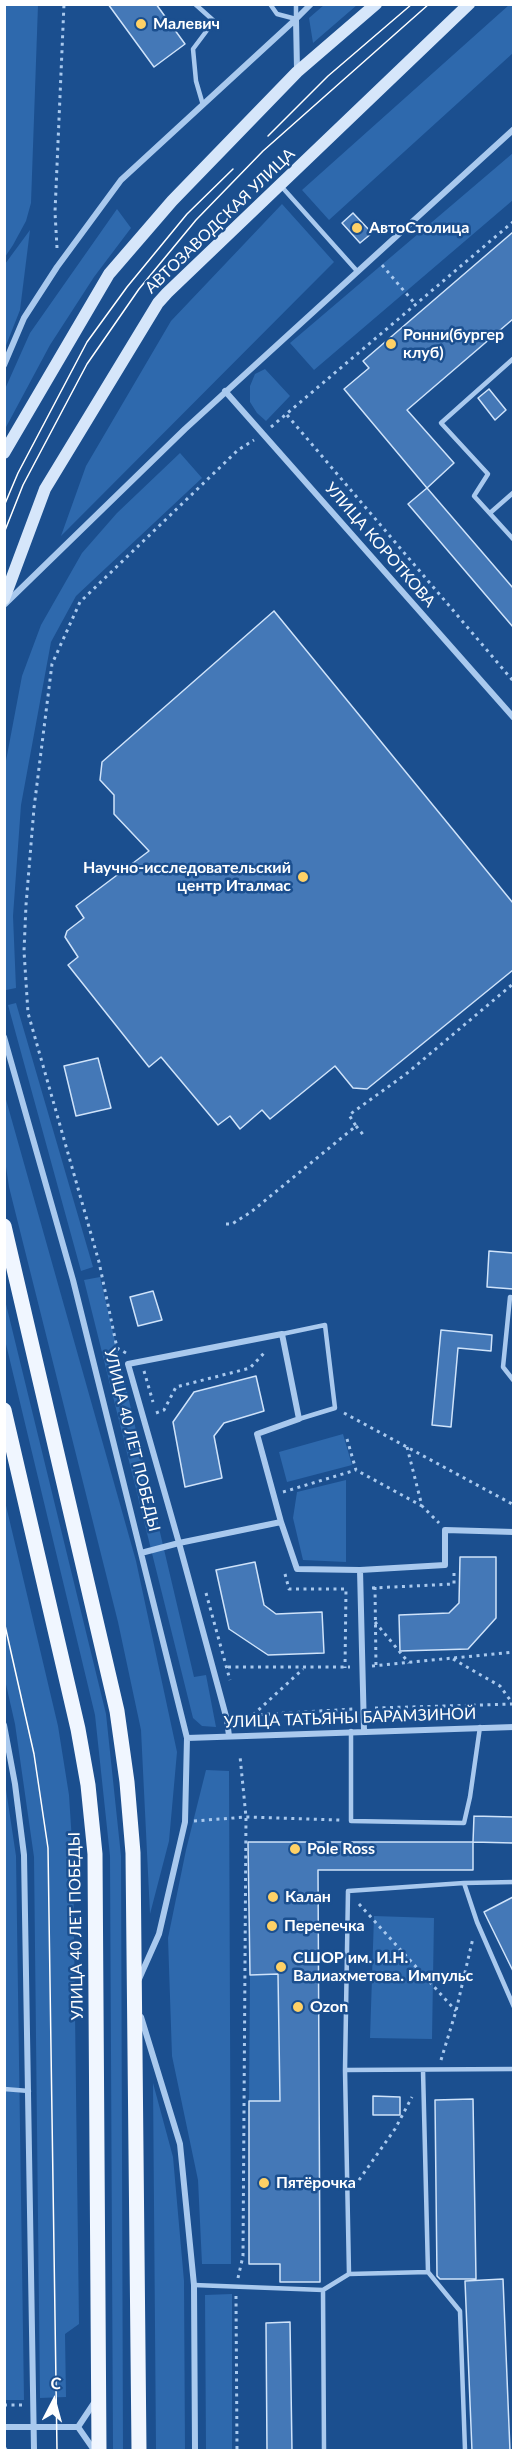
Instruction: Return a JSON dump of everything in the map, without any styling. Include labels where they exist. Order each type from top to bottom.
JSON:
[{"type":"main road","points":[[4,453],[109,274],[172,201],[297,72],[376,4]]},
{"type":"main road","name":"АВТОЗАВОДСКАЯ УЛИЦА","points":[[4,599],[45,489],[158,303],[469,4]]},
{"type":"main road","name":"УЛИЦА 40 ЛЕТ ПОБЕДЫ","points":[[4,1226],[117,1711],[127,1782],[133,1853],[139,2451]]},
{"type":"main road","name":"УЛИЦА 40 ЛЕТ ПОБЕДЫ","points":[[4,1410],[78,1729],[88,1785],[95,1854],[99,2451]]},
{"type":"street","points":[[4,365],[24,318],[57,267],[121,180],[311,4]]},
{"type":"street","points":[[296,19],[297,72]]},
{"type":"street","points":[[4,604],[225,391],[513,129]]},
{"type":"street","name":"УЛИЦА КОРОТКОВА","points":[[225,391],[513,718]]},
{"type":"street","name":"УЛИЦА 40 ЛЕТ ПОБЕДЫ","points":[[4,1037],[73,1280],[187,1738],[185,1822],[159,1934],[133,1994],[180,2144],[194,2286],[195,2451]]},
{"type":"street","points":[[229,1736],[227,1720],[179,1543],[128,1364],[282,1334],[299,1419],[257,1434],[273,1495],[297,1569],[360,1570],[445,1565],[445,1530],[513,1532]]},
{"type":"street","points":[[141,1553],[281,1522]]},
{"type":"street","points":[[360,1570],[364,1731]]},
{"type":"street","points":[[4,1725],[24,1855],[34,2451]]},
{"type":"street","name":"УЛИЦА ТАТЬЯНЫ БАРАМЗИНОЙ","points":[[187,1738],[480,1726],[513,1727]]},
{"type":"street","points":[[78,2427],[99,2395]]},
{"type":"street","points":[[4,2427],[78,2427]]},
{"type":"street","points":[[78,2427],[94,2451]]},
{"type":"lane","points":[[195,4],[214,21],[193,49],[196,81],[203,105]]},
{"type":"lane","points":[[270,4],[277,14],[296,19],[296,4]]},
{"type":"lane","points":[[280,185],[357,271]]},
{"type":"lane","points":[[513,358],[441,423],[488,474],[474,496],[513,540]]},
{"type":"lane","points":[[490,513],[513,492]]},
{"type":"lane","points":[[513,1298],[510,1297],[503,1367],[513,1382]]},
{"type":"lane","points":[[282,1334],[325,1325],[335,1408],[299,1419]]},
{"type":"lane","points":[[351,1731],[351,1821],[464,1823],[480,1726]]},
{"type":"lane","points":[[349,2274],[345,2070],[348,1891],[513,1882]]},
{"type":"lane","points":[[464,1883],[477,1922],[513,2007]]},
{"type":"lane","points":[[345,2070],[513,2069]]},
{"type":"lane","points":[[423,2070],[428,2272],[460,2311],[465,2451]]},
{"type":"lane","points":[[4,2089],[29,2091]]},
{"type":"lane","points":[[194,2286],[323,2290],[349,2274],[428,2272]]},
{"type":"lane","points":[[323,2290],[324,2451]]},
{"type":"path","points":[[57,267],[55,212],[64,4]]},
{"type":"path","points":[[26,992],[24,951],[28,883],[34,808],[52,664],[80,602],[238,450],[287,415],[513,221]]},
{"type":"path","points":[[375,255],[416,305]]},
{"type":"path","points":[[287,415],[513,682]]},
{"type":"path","points":[[365,1137],[349,1115],[406,1074],[513,982]]},
{"type":"path","points":[[226,1224],[232,1224],[251,1212],[356,1126]]},
{"type":"path","points":[[156,1413],[164,1410],[176,1387],[249,1368],[265,1352]]},
{"type":"path","points":[[335,1408],[513,1505]]},
{"type":"path","points":[[347,1439],[356,1470],[422,1506],[445,1530]]},
{"type":"path","points":[[407,1447],[422,1506]]},
{"type":"path","points":[[273,1495],[356,1470]]},
{"type":"path","points":[[283,1566],[289,1589],[346,1590],[409,1663]]},
{"type":"path","points":[[375,1587],[376,1677]]},
{"type":"path","points":[[345,1668],[346,1590]]},
{"type":"path","points":[[452,1658],[500,1686],[513,1704],[513,1697]]},
{"type":"path","points":[[253,1715],[304,1667]]},
{"type":"path","points":[[376,1697],[376,1708]]},
{"type":"path","points":[[237,2451],[236,2287],[243,2256],[246,1816],[240,1756]]},
{"type":"path","points":[[185,1822],[246,1816],[351,1821]]},
{"type":"path","points":[[348,1891],[456,2012]]},
{"type":"path","points":[[438,2069],[456,2012],[477,1922]]},
{"type":"path","points":[[347,2198],[395,2129],[423,2077]]},
{"type":"path","points":[[4,2405],[33,2405]]},
{"type":"shaded area","points":[[5,4],[38,5],[31,203],[26,221],[5,257]]},
{"type":"shaded area","points":[[324,5],[357,5],[313,43],[309,18]]},
{"type":"shaded area","points":[[509,5],[513,5],[513,53],[329,220],[302,190]]},
{"type":"shaded area","points":[[513,153],[513,200],[314,370],[290,343]]},
{"type":"shaded area","points":[[282,204],[334,262],[61,536],[86,466],[171,321]]},
{"type":"shaded area","points":[[117,209],[131,228],[94,277],[50,345],[5,429],[5,389],[30,333]]},
{"type":"shaded area","points":[[30,230],[20,310],[5,348],[5,264]]},
{"type":"shaded area","points":[[265,369],[290,396],[266,421],[250,402],[250,386],[255,374]]},
{"type":"shaded area","points":[[180,453],[202,478],[76,596],[51,642],[21,805],[13,916],[16,988],[6,990],[5,766],[22,676],[41,625],[82,553],[117,513]]},
{"type":"shaded area","points":[[16,1003],[93,1267],[81,1271],[8,1005]]},
{"type":"shaded area","points":[[5,1096],[136,1561],[177,1752],[169,1841],[150,1914],[141,1730],[118,1622],[9,1187],[5,1160]]},
{"type":"shaded area","points":[[100,1277],[194,1677],[206,1675],[216,1727],[202,1726],[193,1718],[84,1280]]},
{"type":"shaded area","points":[[4,1296],[106,1714],[121,1856],[123,2450],[113,2450],[110,1856],[95,1715],[5,1340]]},
{"type":"shaded area","points":[[343,1434],[352,1465],[287,1482],[279,1452]]},
{"type":"shaded area","points":[[346,1480],[346,1562],[303,1560],[293,1518],[297,1492]]},
{"type":"shaded area","points":[[4,1497],[58,1726],[69,1795],[73,1857],[79,2324],[65,2334],[66,2397],[40,2398],[34,1857],[15,1724],[5,1680]]},
{"type":"shaded area","points":[[206,1770],[229,1771],[231,2264],[202,2264],[198,2180],[172,2056],[168,1938],[186,1850]]},
{"type":"shaded area","points":[[4,1776],[16,1856],[24,2400],[4,2400]]},
{"type":"shaded area","points":[[374,1916],[434,1918],[432,2039],[370,2038]]},
{"type":"shaded area","points":[[278,1974],[280,2101],[249,2101],[250,1975]]},
{"type":"shaded area","points":[[153,2083],[173,2157],[184,2281],[185,2450],[156,2450]]},
{"type":"shaded area","points":[[232,2294],[232,2450],[206,2450],[205,2295]]},
{"type":"building","points":[[108,4],[156,4],[185,44],[154,67]]},
{"type":"building","name":"АвтоСтолица","points":[[353,213],[372,233],[360,243],[342,223]]},
{"type":"building","points":[[513,232],[513,319],[407,410],[454,463],[427,488],[344,389],[369,368],[363,361]]},
{"type":"building","points":[[489,389],[506,410],[495,420],[478,398]]},
{"type":"building","points":[[427,488],[513,588],[513,627],[408,504]]},
{"type":"building","name":"Научно-исследовательский центр Италмас","points":[[274,611],[513,903],[513,970],[367,1089],[353,1088],[335,1066],[270,1119],[262,1110],[240,1129],[230,1116],[218,1125],[161,1057],[149,1067],[68,965],[78,957],[65,937],[67,931],[84,918],[76,906],[149,851],[114,814],[114,795],[100,780],[102,762]]},
{"type":"building","points":[[98,1058],[111,1108],[76,1116],[64,1066]]},
{"type":"building","points":[[489,1251],[513,1253],[513,1289],[487,1287]]},
{"type":"building","points":[[153,1291],[162,1320],[138,1326],[130,1297]]},
{"type":"building","points":[[441,1330],[492,1335],[491,1351],[458,1348],[451,1427],[432,1425]]},
{"type":"building","points":[[256,1376],[264,1411],[224,1423],[214,1436],[222,1478],[185,1487],[173,1422],[194,1392]]},
{"type":"building","points":[[460,1557],[496,1557],[496,1618],[468,1649],[400,1651],[399,1615],[449,1613],[459,1603]]},
{"type":"building","points":[[255,1562],[264,1605],[276,1614],[322,1612],[324,1653],[268,1655],[229,1629],[216,1570]]},
{"type":"building","points":[[474,1816],[513,1817],[513,1843],[473,1842]]},
{"type":"building","points":[[248,1842],[473,1842],[473,1870],[318,1870],[320,2282],[280,2282],[280,2264],[249,2264],[249,2101],[280,2101],[278,1974],[250,1975]]},
{"type":"building","points":[[513,1897],[513,1971],[484,1912]]},
{"type":"building","points":[[373,2096],[400,2097],[400,2115],[373,2115]]},
{"type":"building","points":[[473,2099],[476,2279],[440,2279],[437,2276],[435,2100]]},
{"type":"building","points":[[503,2279],[510,2451],[472,2451],[465,2281]]},
{"type":"building","points":[[290,2322],[292,2451],[267,2451],[266,2323]]},
{"type":"tram line","points":[[268,136],[328,76],[412,4]]},
{"type":"tram line","points":[[4,533],[23,485],[87,364],[139,289],[196,220],[263,151],[429,4]]},
{"type":"tram line","points":[[4,506],[18,473],[87,342],[127,287],[187,214],[233,169]]},
{"type":"tram line","points":[[4,1621],[34,1754],[48,1848],[57,2450]]},
{"type":"place","name":"Малевич","points":[[141,24]]},
{"type":"place","name":"АвтоСтолица","points":[[357,228]]},
{"type":"place","name":"Ронни(бургер клуб)","points":[[391,344]]},
{"type":"place","name":"Научно-исследовательский центр Италмас","points":[[303,877]]},
{"type":"place","name":"Pole Ross","points":[[295,1849]]},
{"type":"place","name":"Калан","points":[[273,1897]]},
{"type":"place","name":"Перепечка","points":[[272,1926]]},
{"type":"place","name":"СШОР им. И.Н. Валиахметова. Импульс","points":[[281,1967]]},
{"type":"place","name":"Ozon","points":[[298,2007]]},
{"type":"place","name":"Пятёрочка","points":[[264,2183]]}]
